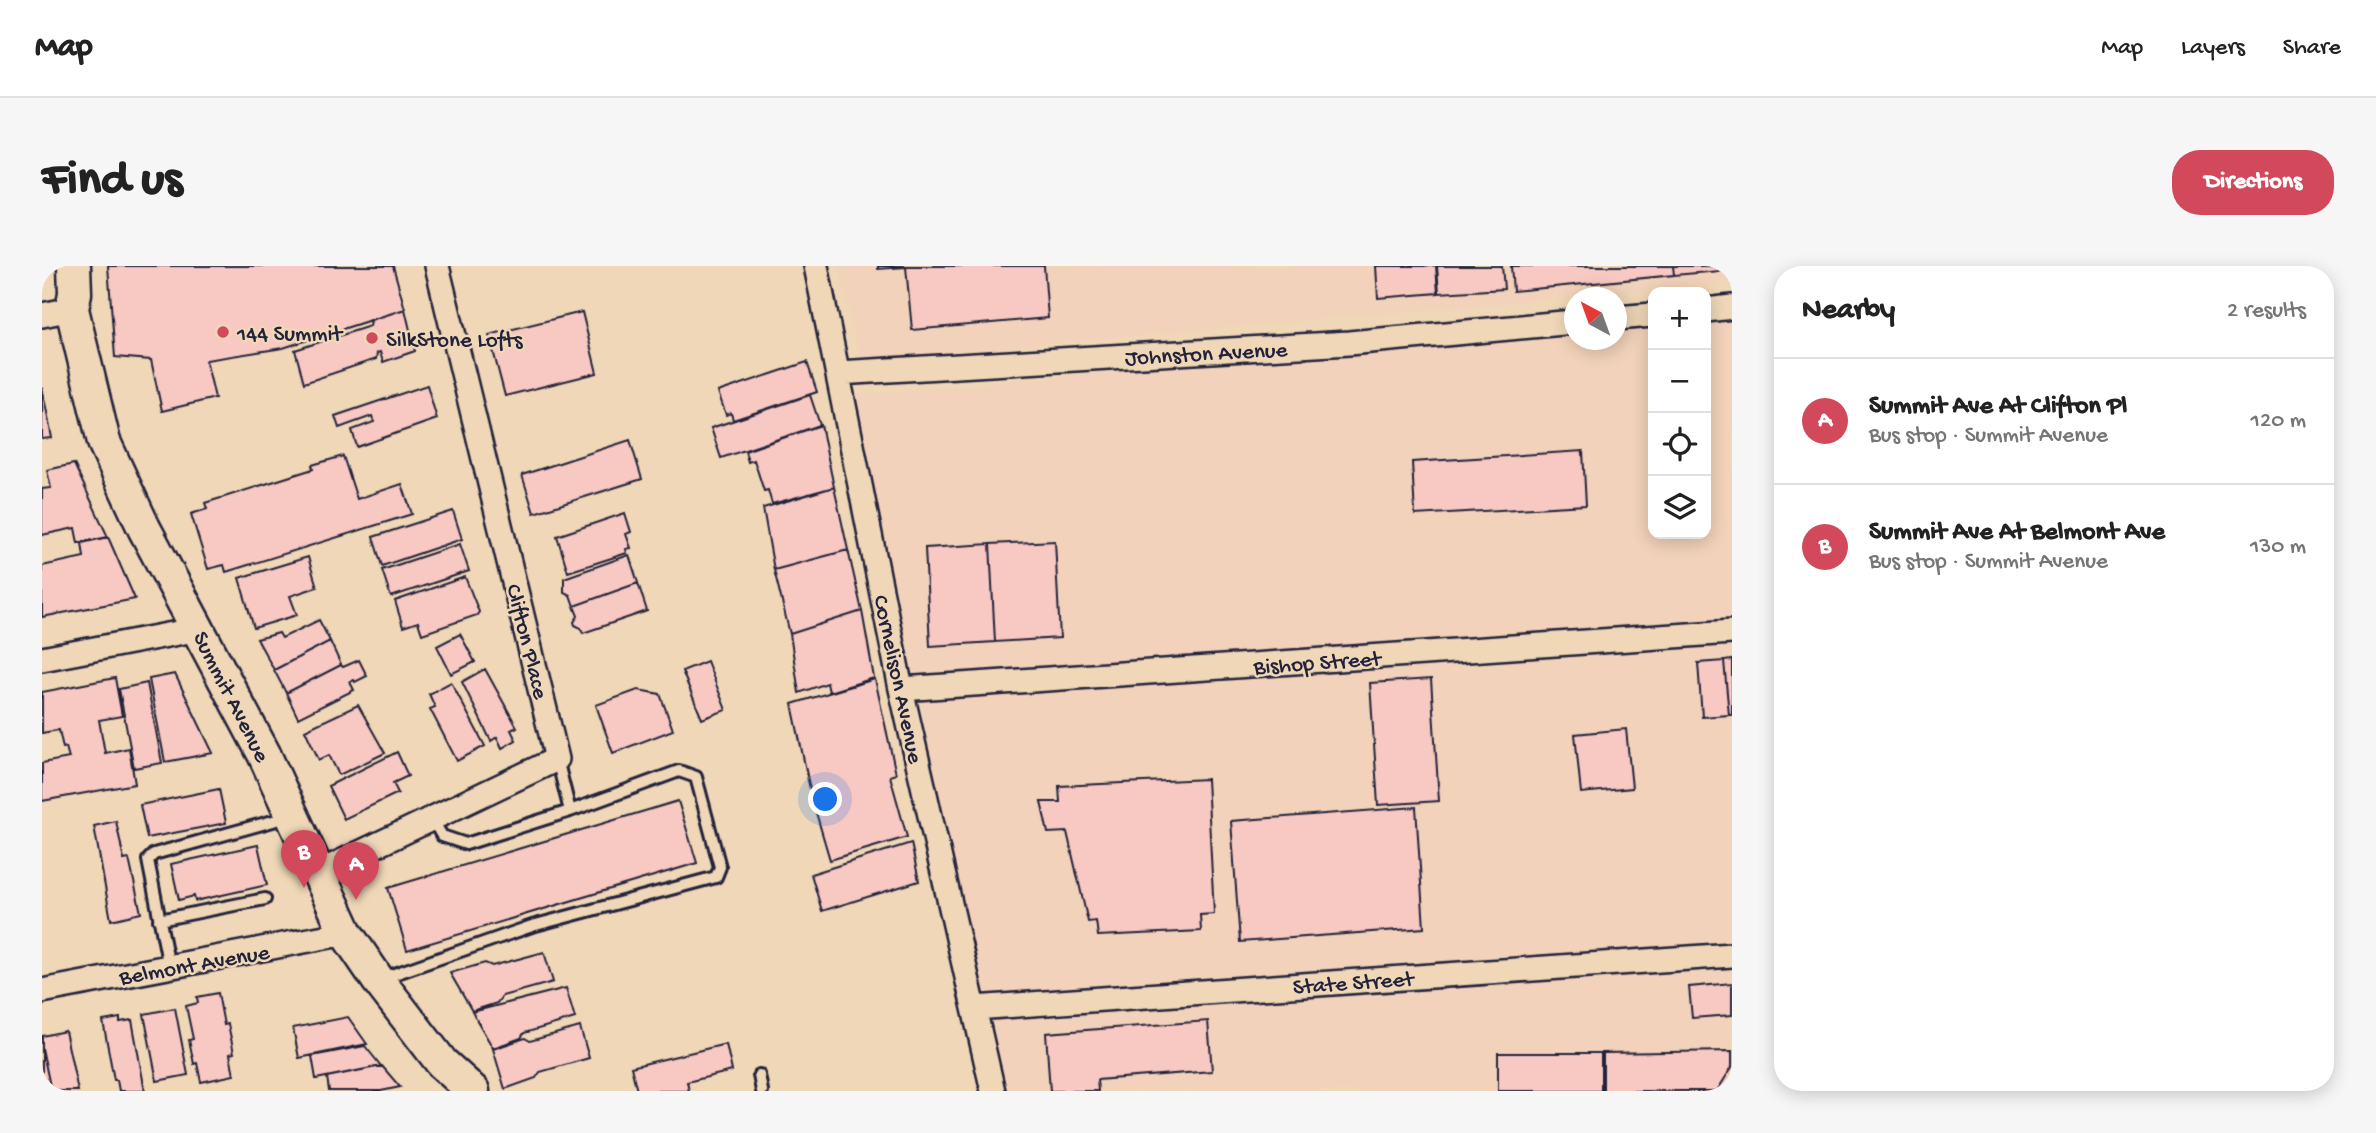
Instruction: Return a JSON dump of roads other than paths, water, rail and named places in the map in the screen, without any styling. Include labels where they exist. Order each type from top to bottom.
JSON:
[{"type":"main road","name":"Summit Avenue","points":[[74,266],[75,293],[57,312],[104,442],[144,528],[264,754],[346,933],[378,980],[442,1063],[473,1091]]},
{"type":"street","name":"Clifton Place","points":[[437,266],[557,759]]},
{"type":"street","name":"Cornelison Avenue","points":[[816,266],[901,689],[993,1091]]},
{"type":"street","points":[[1711,309],[1732,307]]},
{"type":"street","points":[[1627,317],[1648,315]]},
{"type":"street","name":"Johnston Avenue","points":[[838,373],[1349,343],[1564,323]]},
{"type":"street","points":[[42,659],[199,629]]},
{"type":"street","name":"Bishop Street","points":[[901,689],[1732,632]]},
{"type":"street","points":[[318,873],[557,759]]},
{"type":"street","name":"Belmont Avenue","points":[[42,991],[346,933]]},
{"type":"street","name":"State Street","points":[[974,1008],[1732,955]]},
{"type":"lane","points":[[557,759],[570,811]]},
{"type":"lane","points":[[378,980],[532,926],[716,877],[720,867],[696,777],[679,771],[570,811],[466,844],[442,836],[432,819]]},
{"type":"lane","points":[[169,967],[148,860],[154,854],[292,816]]},
{"type":"lane","points":[[159,920],[265,899]]},
{"type":"lane","points":[[759,1075],[762,1091]]},
{"type":"place","name":"144 Summit","points":[[223,332]]},
{"type":"place","name":"SilkStone Lofts","points":[[372,338]]},
{"type":"place","name":"Summit Ave At Belmont Ave","points":[[304,888]]},
{"type":"place","name":"Summit Ave At Clifton Pl","points":[[356,900]]}]
